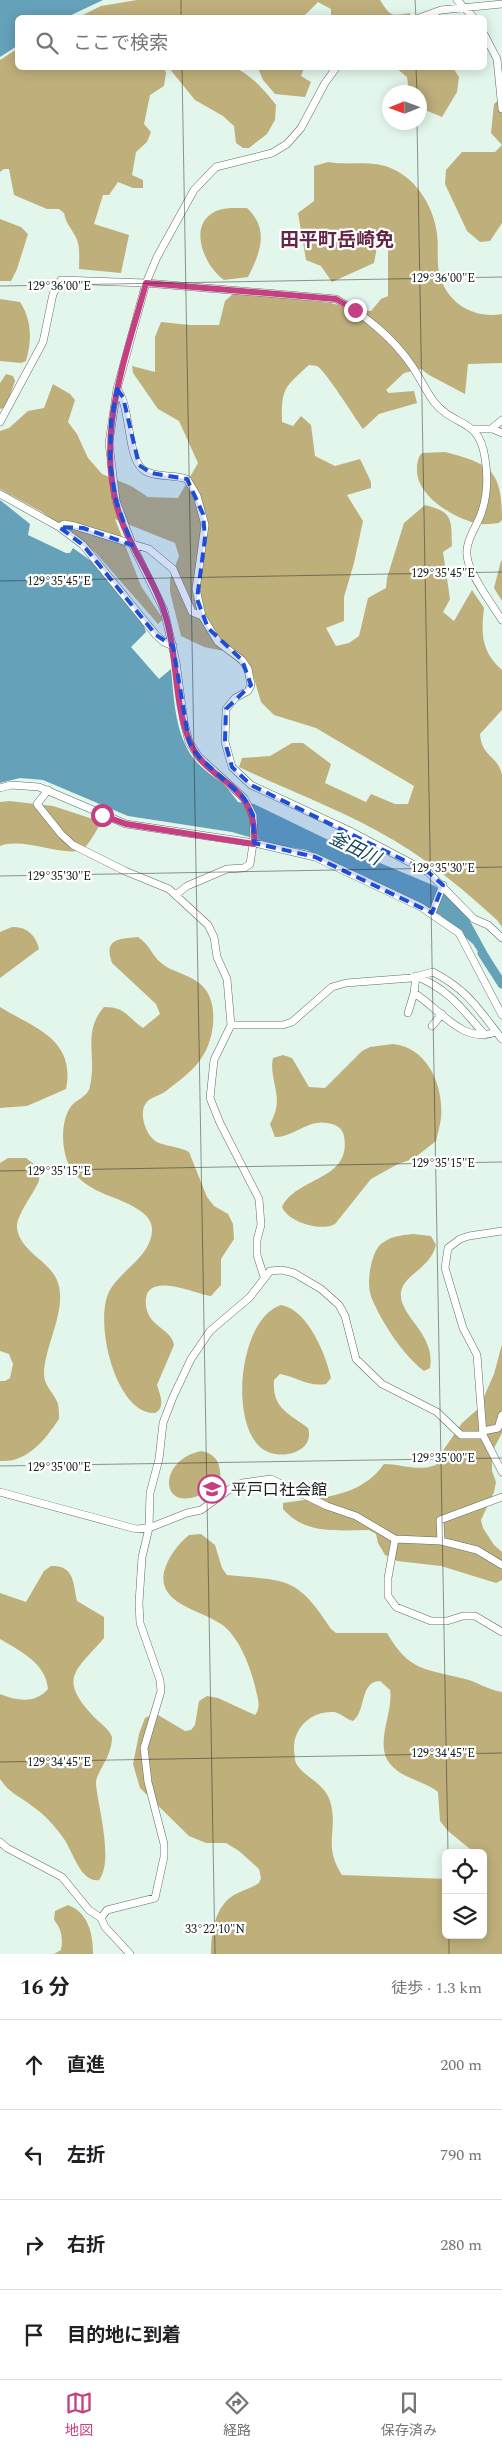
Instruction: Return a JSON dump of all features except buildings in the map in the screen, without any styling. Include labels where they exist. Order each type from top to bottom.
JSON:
[{"type":"street","points":[[457,0],[472,15]]},
{"type":"street","points":[[427,15],[441,10],[465,6],[502,4]]},
{"type":"street","points":[[487,39],[498,58],[502,109]]},
{"type":"street","points":[[177,894],[187,886],[227,869],[244,868],[250,864],[254,840],[253,815],[244,798],[199,757],[189,742],[184,722],[173,646],[164,610],[132,544],[116,501],[110,463],[111,422],[117,389],[146,283],[157,257],[194,190],[202,179],[216,167],[272,153],[287,144],[301,128],[325,83],[335,70]]},
{"type":"street","points":[[0,422],[43,342],[50,307],[58,282],[71,280],[146,283],[336,299],[351,307],[389,339],[411,365],[434,401],[446,414],[474,429],[492,429],[502,433]]},
{"type":"street","points":[[117,389],[123,397],[139,465],[151,473],[187,479],[193,486],[203,514],[205,538],[196,589],[202,616],[218,642],[242,660],[248,669],[251,685],[248,691],[235,698],[226,709],[224,726],[227,753],[232,767],[251,784],[352,832],[428,872],[474,919],[488,925],[502,938]]},
{"type":"street","points":[[492,429],[502,420]]},
{"type":"street","points":[[474,429],[482,444],[485,459],[486,486],[480,515],[471,534],[466,552],[468,563],[502,620]]},
{"type":"street","points":[[0,494],[59,527],[84,545],[156,635],[164,642],[173,646]]},
{"type":"street","points":[[59,527],[64,524],[75,526],[149,549],[174,569],[192,612],[202,616]]},
{"type":"street","points":[[236,790],[251,784]]},
{"type":"street","points":[[0,788],[11,785],[26,785],[48,790],[126,824],[254,840],[315,857],[432,912],[459,933],[502,1015]]},
{"type":"street","points":[[48,790],[37,804],[61,834],[73,845],[84,852],[177,894],[207,923],[214,936],[217,957],[228,979],[232,1025],[214,1060],[210,1098],[220,1123],[259,1199],[261,1224],[257,1240],[257,1255],[264,1276]]},
{"type":"street","points":[[432,912],[443,888]]},
{"type":"street","points":[[232,1025],[284,1025],[296,1018],[332,987],[346,983],[416,976],[433,972],[456,984],[476,1004],[502,1040]]},
{"type":"street","points":[[408,1013],[414,993],[416,976]]},
{"type":"street","points":[[416,976],[450,994],[485,1035]]},
{"type":"street","points":[[414,993],[461,1030],[470,1034],[485,1035],[496,1032]]},
{"type":"street","points":[[432,1026],[442,1014]]},
{"type":"street","points":[[502,1231],[460,1239],[448,1248],[445,1268],[463,1328],[477,1355],[483,1433],[502,1472]]},
{"type":"street","points":[[101,1918],[107,1910],[155,1898],[164,1857],[164,1840],[145,1764],[144,1748],[161,1691],[157,1670],[140,1622],[142,1557],[149,1528],[150,1493],[159,1460],[163,1423],[173,1397],[202,1341],[254,1293],[264,1276],[273,1270],[282,1270],[302,1276],[339,1305],[345,1316],[356,1359],[382,1384],[437,1412],[461,1435],[483,1433],[498,1428],[502,1415]]},
{"type":"street","points":[[0,1492],[125,1528],[149,1528],[187,1513],[201,1510],[230,1488],[242,1483],[271,1479],[327,1506],[356,1516],[395,1540],[441,1540],[477,1550],[502,1565]]},
{"type":"street","points":[[441,1540],[440,1520],[502,1497]]},
{"type":"street","points":[[395,1540],[388,1578],[388,1596],[396,1607],[431,1621],[447,1621],[463,1616],[475,1616],[502,1632]]},
{"type":"street","points":[[0,1842],[7,1848],[62,1877],[88,1910],[101,1918],[105,1927],[130,1954]]},
{"type":"highlighted area","points":[[117,389],[123,397],[139,465],[151,473],[187,479],[203,514],[205,538],[197,599],[208,628],[242,660],[251,685],[226,709],[225,742],[232,767],[251,785],[428,872],[443,885],[432,913],[315,857],[254,843],[253,815],[244,798],[199,757],[189,742],[173,646],[156,635],[83,545],[59,527],[83,528],[132,545],[116,501],[110,463],[111,422]]},
{"type":"shaded area","points":[[137,0],[380,0],[389,12],[395,15],[331,15],[331,9],[318,2],[305,15],[83,15],[101,6]]},
{"type":"shaded area","points":[[15,50],[15,70],[165,70],[164,86],[150,95],[144,124],[151,132],[147,142],[136,152],[132,175],[143,180],[143,188],[133,188],[118,182],[109,195],[103,195],[94,224],[129,235],[121,273],[79,269],[78,242],[64,213],[59,209],[47,209],[14,195],[9,169],[4,169],[0,172],[0,60]]},
{"type":"shaded area","points":[[171,70],[239,70],[251,78],[276,105],[275,120],[267,134],[249,148],[243,148],[236,143],[234,126],[223,116],[195,100]]},
{"type":"shaded area","points":[[259,70],[303,70],[301,76],[311,82],[305,97],[275,94],[263,80]]},
{"type":"shaded area","points":[[398,70],[454,70],[459,77],[457,92],[442,117],[427,111],[427,85],[408,85],[407,77]]},
{"type":"shaded area","points":[[502,97],[502,145],[491,133],[494,104]]},
{"type":"shaded area","points":[[502,145],[502,223],[490,241],[480,242],[467,231],[445,184],[446,170],[462,152],[495,152]]},
{"type":"shaded area","points":[[328,162],[379,165],[404,175],[424,197],[433,215],[437,234],[440,276],[449,294],[456,302],[472,312],[492,315],[502,314],[502,363],[468,364],[465,394],[421,369],[404,373],[386,390],[389,393],[414,391],[417,403],[379,414],[363,429],[321,370],[317,366],[309,365],[286,389],[282,402],[282,422],[293,426],[301,416],[311,425],[315,456],[335,466],[360,459],[371,482],[371,488],[347,495],[363,521],[344,597],[344,621],[326,628],[336,646],[349,643],[359,636],[368,598],[386,588],[387,578],[404,523],[425,505],[441,511],[449,518],[452,546],[443,552],[450,599],[443,612],[454,621],[472,590],[484,608],[483,634],[486,649],[502,670],[502,710],[480,734],[484,748],[500,768],[502,775],[502,927],[497,920],[448,878],[395,841],[337,811],[239,767],[242,758],[270,756],[292,743],[303,743],[331,764],[325,783],[366,802],[371,794],[395,804],[408,804],[414,786],[316,728],[274,715],[261,702],[253,675],[224,651],[204,647],[181,636],[170,592],[170,580],[179,556],[175,543],[115,519],[141,586],[163,619],[158,624],[95,552],[42,512],[0,489],[0,431],[9,428],[28,411],[44,408],[53,384],[70,394],[75,400],[68,422],[77,434],[88,458],[102,474],[131,486],[148,497],[178,498],[198,463],[179,421],[158,409],[133,373],[132,366],[155,372],[155,337],[161,322],[219,325],[225,301],[234,293],[331,303],[355,310],[371,311],[381,299],[388,296],[388,236],[378,242],[374,263],[332,282],[321,266],[306,260],[298,213],[314,201],[314,166]]},
{"type":"shaded area","points":[[227,208],[247,208],[259,225],[261,242],[259,250],[248,277],[224,280],[217,274],[205,256],[200,236],[202,226],[207,217],[216,211]]},
{"type":"shaded area","points":[[0,219],[21,227],[28,234],[17,269],[11,281],[0,281]]},
{"type":"shaded area","points":[[0,299],[20,302],[27,316],[30,331],[29,346],[26,361],[21,363],[0,361]]},
{"type":"shaded area","points":[[6,374],[13,376],[15,381],[6,407],[0,409],[0,383]]},
{"type":"shaded area","points":[[445,452],[473,461],[491,472],[500,490],[502,520],[499,523],[478,524],[457,516],[438,505],[423,489],[417,471],[419,457],[422,453]]},
{"type":"shaded area","points":[[502,561],[502,601],[494,588]]},
{"type":"shaded area","points":[[9,801],[53,806],[102,822],[87,845],[77,851],[21,844],[0,846],[0,802]]},
{"type":"shaded area","points":[[12,927],[22,928],[30,932],[39,949],[0,978],[0,932]]},
{"type":"shaded area","points":[[138,937],[165,966],[195,980],[205,989],[210,997],[213,1016],[211,1037],[203,1056],[191,1071],[164,1092],[153,1097],[144,1106],[145,1127],[151,1137],[157,1142],[189,1152],[207,1197],[214,1206],[228,1214],[233,1224],[234,1239],[221,1259],[221,1285],[211,1296],[164,1285],[156,1286],[149,1290],[146,1301],[149,1315],[171,1337],[174,1345],[157,1385],[161,1404],[155,1413],[141,1409],[129,1399],[119,1383],[111,1364],[104,1323],[105,1306],[109,1292],[146,1249],[152,1231],[151,1223],[139,1210],[101,1193],[79,1178],[68,1164],[63,1139],[63,1130],[70,1108],[89,1090],[92,1075],[92,1035],[97,1016],[104,1007],[111,1007],[126,1013],[143,1028],[160,1014],[156,1004],[112,963],[110,949],[115,941]]},
{"type":"shaded area","points":[[0,1007],[50,1037],[65,1058],[67,1072],[66,1089],[27,1106],[0,1108]]},
{"type":"shaded area","points":[[393,1044],[416,1052],[431,1070],[440,1094],[441,1106],[441,1118],[436,1141],[413,1159],[398,1164],[371,1179],[335,1224],[322,1227],[298,1221],[285,1212],[282,1207],[289,1197],[299,1189],[322,1177],[340,1162],[344,1151],[344,1136],[338,1126],[320,1122],[275,1137],[270,1124],[277,1103],[272,1071],[273,1058],[283,1055],[292,1058],[309,1087],[325,1088],[362,1051],[370,1047]]},
{"type":"shaded area","points":[[8,1158],[26,1158],[39,1168],[39,1181],[19,1217],[17,1228],[24,1244],[49,1269],[58,1283],[60,1305],[45,1362],[44,1378],[58,1404],[59,1419],[48,1435],[27,1454],[10,1461],[0,1461],[0,1381],[10,1378],[13,1364],[9,1354],[0,1351],[0,1163]]},
{"type":"shaded area","points":[[413,1234],[431,1236],[436,1245],[428,1260],[407,1280],[401,1292],[405,1309],[428,1345],[430,1368],[424,1371],[401,1348],[376,1308],[369,1289],[370,1268],[378,1247],[390,1238]]},
{"type":"shaded area","points":[[281,1305],[290,1308],[299,1315],[314,1334],[325,1357],[331,1378],[326,1384],[320,1385],[280,1374],[274,1380],[274,1390],[279,1404],[288,1414],[308,1428],[309,1437],[301,1449],[293,1453],[275,1454],[267,1452],[260,1447],[250,1433],[244,1415],[242,1393],[243,1370],[248,1348],[256,1329],[267,1314]]},
{"type":"shaded area","points":[[502,1344],[502,1433],[492,1452],[492,1471],[496,1482],[494,1492],[481,1520],[483,1528],[494,1545],[502,1552],[502,1580],[496,1583],[441,1566],[397,1561],[385,1555],[378,1543],[376,1534],[369,1530],[334,1530],[312,1527],[301,1523],[283,1509],[283,1503],[325,1497],[352,1490],[363,1484],[384,1464],[416,1468],[436,1465],[442,1452],[462,1423],[479,1408],[494,1374]]},
{"type":"shaded area","points":[[202,1451],[208,1453],[218,1462],[221,1483],[200,1495],[185,1499],[174,1495],[170,1487],[170,1477],[175,1466],[186,1457]]},
{"type":"shaded area","points":[[201,1534],[215,1545],[222,1568],[227,1575],[264,1578],[288,1584],[299,1590],[308,1599],[336,1633],[387,1633],[403,1655],[420,1667],[470,1680],[492,1690],[502,1692],[502,1954],[211,1954],[213,1929],[218,1913],[222,1906],[234,1895],[259,1883],[261,1878],[259,1869],[239,1851],[226,1843],[206,1843],[189,1836],[140,1788],[133,1764],[139,1734],[145,1718],[151,1715],[158,1715],[185,1731],[191,1730],[195,1725],[199,1701],[207,1696],[218,1698],[255,1715],[259,1705],[250,1670],[235,1638],[224,1626],[184,1605],[168,1592],[164,1583],[164,1572],[168,1561],[177,1547],[189,1535]],"holes":[[[380,1681],[390,1690],[384,1748],[386,1757],[391,1765],[402,1774],[438,1792],[440,1821],[448,1831],[470,1849],[487,1849],[487,1939],[442,1939],[442,1879],[342,1875],[336,1864],[332,1846],[332,1812],[328,1795],[296,1763],[294,1742],[300,1728],[317,1714],[333,1712],[353,1721],[360,1710],[366,1691],[373,1683]]]},
{"type":"shaded area","points":[[51,1566],[65,1569],[69,1572],[72,1577],[77,1601],[104,1617],[104,1638],[79,1667],[75,1675],[74,1684],[76,1693],[83,1704],[107,1729],[112,1737],[107,1758],[96,1780],[105,1847],[103,1871],[99,1880],[93,1880],[82,1872],[54,1825],[11,1791],[0,1779],[0,1694],[26,1700],[43,1694],[48,1689],[46,1680],[37,1665],[23,1653],[0,1639],[0,1593],[26,1602],[44,1571]]},
{"type":"shaded area","points":[[68,1905],[81,1913],[85,1919],[91,1932],[93,1954],[54,1954],[61,1950],[62,1942],[60,1931],[54,1920],[55,1911]]},
{"type":"water","points":[[0,0],[103,0],[71,15],[15,15],[15,47],[0,57]]},
{"type":"water","points":[[0,500],[30,524],[28,535],[66,553],[70,553],[73,548],[97,565],[143,623],[146,632],[131,647],[159,679],[171,669],[176,716],[188,749],[197,763],[225,786],[238,802],[254,804],[349,850],[435,886],[463,908],[494,965],[484,961],[473,944],[440,915],[307,850],[277,845],[232,832],[128,816],[43,780],[20,778],[0,783]]},
{"type":"waterway","name":"釜田川","points":[[482,953],[502,984]]},
{"type":"place","name":"平戸口社会館","points":[[212,1489]]},
{"type":"district","name":"田平町岳崎免","points":[[337,239]]},
{"type":"route","points":[[102,815],[126,824],[254,844],[253,815],[244,798],[199,757],[189,742],[179,694],[176,662],[164,610],[132,544],[116,501],[110,463],[111,422],[117,389],[146,283],[197,286],[268,295],[336,299],[355,310]]}]
